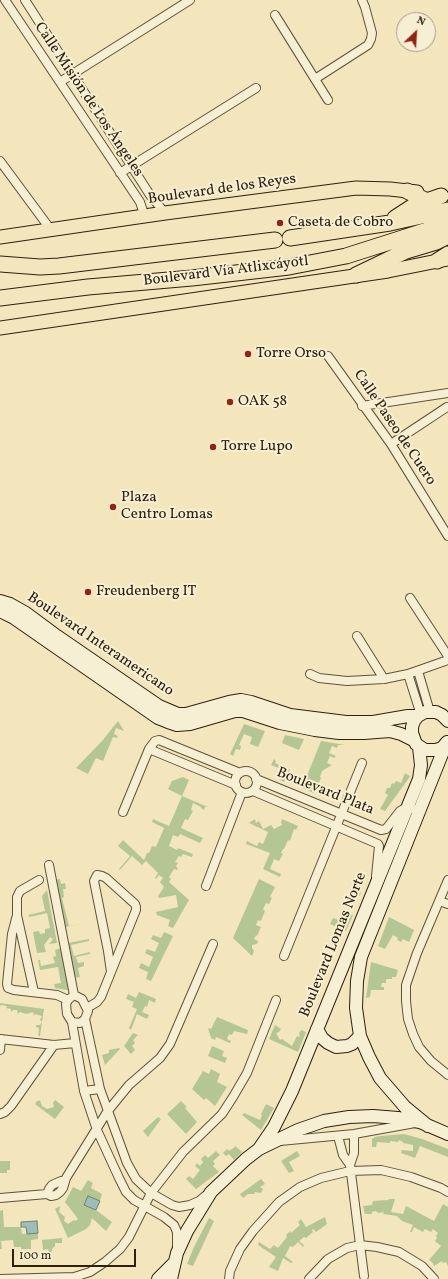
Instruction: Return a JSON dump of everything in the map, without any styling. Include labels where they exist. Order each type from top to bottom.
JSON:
[{"type":"highway","points":[[407,191],[426,201],[446,203]]},
{"type":"highway","points":[[390,223],[406,210],[426,201]]},
{"type":"highway","name":"Boulevard Vía Atlixcáyotl","points":[[290,238],[390,223],[446,203]]},
{"type":"highway","name":"Boulevard Vía Atlixcáyotl","points":[[0,298],[88,287],[192,278],[289,267],[346,256],[437,227],[448,225]]},
{"type":"highway","points":[[356,275],[406,251],[436,242],[448,236]]},
{"type":"highway","name":"Boulevard Vía Atlixcáyotl","points":[[0,264],[40,267],[59,266],[275,240]]},
{"type":"main road","name":"Boulevard de los Reyes","points":[[0,237],[165,213],[356,188],[407,191],[446,203]]},
{"type":"main road","points":[[0,328],[388,271],[444,258]]},
{"type":"street","name":"Calle Misión de Los Ángeles","points":[[5,0],[140,202],[145,217]]},
{"type":"street","name":"Calle Misión de Los Ángeles","points":[[25,0],[150,195],[165,213]]},
{"type":"street","points":[[60,82],[190,0]]},
{"type":"street","points":[[315,79],[368,45],[372,39],[372,32],[362,0]]},
{"type":"street","points":[[275,15],[328,100]]},
{"type":"street","points":[[120,173],[256,88]]},
{"type":"street","points":[[0,161],[51,230]]},
{"type":"street","name":"Calle Paseo de Cuero","points":[[328,356],[362,406],[391,444],[448,536]]},
{"type":"street","points":[[362,406],[448,393]]},
{"type":"street","points":[[391,444],[447,408],[438,394]]},
{"type":"street","points":[[410,598],[448,656]]},
{"type":"street","name":"Boulevard Interamericano","points":[[0,601],[10,604],[26,613],[159,706],[178,714],[186,714],[229,702],[242,706],[280,723],[315,730],[345,733],[390,732],[401,734],[430,751],[442,748],[447,743]]},
{"type":"street","name":"Boulevard Interamericano","points":[[0,611],[14,618],[153,715],[178,725],[190,724],[235,712],[242,706],[251,702],[290,715],[346,722],[373,722],[426,714]]},
{"type":"street","points":[[357,636],[384,678]]},
{"type":"street","points":[[310,674],[319,678],[347,681],[384,678],[408,674],[448,660]]},
{"type":"street","points":[[418,671],[426,714]]},
{"type":"street","points":[[408,674],[426,714]]},
{"type":"street","points":[[426,714],[448,706]]},
{"type":"street","points":[[426,714],[442,715],[448,722]]},
{"type":"street","name":"Boulevard Lomas Norte","points":[[259,1149],[284,1107],[413,793],[420,773],[412,727],[414,721],[426,714]]},
{"type":"street","points":[[123,812],[149,749],[155,741],[159,740],[240,773],[253,773],[256,779],[256,787],[252,791],[246,793],[242,792],[236,785],[149,749]]},
{"type":"street","name":"Boulevard Lomas Norte","points":[[424,1124],[405,1107],[380,1078],[360,1036],[356,1008],[357,981],[361,957],[447,743]]},
{"type":"street","points":[[284,956],[362,763]]},
{"type":"street","points":[[236,785],[237,776],[240,773]]},
{"type":"street","name":"Boulevard Plata","points":[[256,779],[383,830],[400,811],[407,807]]},
{"type":"street","name":"Boulevard Plata","points":[[252,791],[378,844],[375,885]]},
{"type":"street","points":[[206,886],[242,792]]},
{"type":"street","points":[[413,793],[425,798]]},
{"type":"street","points":[[407,807],[420,812]]},
{"type":"street","points":[[49,865],[71,998],[66,1004],[67,1014],[72,1022],[84,1091],[97,1130],[126,1192],[144,1207],[164,1217],[174,1225],[177,1232],[176,1258],[158,1279]]},
{"type":"street","points":[[87,1008],[100,999],[111,972],[136,907],[135,904],[106,878],[97,875],[94,881],[111,972]]},
{"type":"street","points":[[39,880],[20,891],[18,894],[17,915],[12,934],[7,984],[8,988],[82,999],[87,1008],[88,1015],[86,1019],[100,1089],[107,1112],[127,1163],[136,1179],[151,1193],[172,1205],[179,1207],[195,1203],[211,1192],[246,1159],[259,1149],[298,1130],[324,1121],[349,1117],[374,1116],[398,1118],[424,1124],[448,1134]]},
{"type":"street","points":[[448,880],[417,953],[406,985],[408,1019],[419,1047],[431,1061],[448,1075]]},
{"type":"street","points":[[439,901],[448,904]]},
{"type":"street","points":[[17,915],[34,992]]},
{"type":"street","points":[[0,1198],[47,1194],[52,1185],[65,1181],[107,1112],[129,1085],[166,1052],[213,944]]},
{"type":"street","points":[[0,1279],[74,1277],[90,1272],[120,1249],[130,1237],[151,1193],[183,1152],[222,1114],[233,1098],[247,1073],[276,1000]]},
{"type":"street","points":[[72,1022],[80,1023],[86,1019]]},
{"type":"street","points":[[317,1029],[322,1038],[336,1047],[352,1044],[360,1036]]},
{"type":"street","points":[[0,1050],[1,1039],[54,1044],[75,1043]]},
{"type":"street","points":[[0,1114],[5,1112],[11,1106],[54,1044]]},
{"type":"street","points":[[84,1091],[100,1089]]},
{"type":"street","points":[[273,1142],[338,1136],[424,1124]]},
{"type":"street","points":[[350,1168],[354,1152],[354,1134]]},
{"type":"street","points":[[338,1136],[343,1155],[350,1168],[364,1276]]},
{"type":"street","points":[[229,1279],[230,1271],[240,1249],[253,1231],[279,1202],[300,1187],[321,1178],[350,1168],[381,1170],[411,1177],[448,1192]]},
{"type":"street","points":[[171,1279],[176,1258],[187,1230],[211,1192]]},
{"type":"street","points":[[309,1279],[328,1259],[347,1248],[360,1245],[399,1252],[422,1266],[434,1279]]},
{"type":"green space","points":[[118,721],[124,731],[116,728],[114,734],[118,736],[117,738],[113,737],[103,761],[96,758],[88,774],[76,768],[102,741]]},
{"type":"green space","points":[[244,724],[265,731],[258,747],[250,744],[252,737],[244,734],[239,745],[241,746],[240,750],[236,749],[233,756],[230,754]]},
{"type":"green space","points":[[285,735],[304,739],[299,750],[282,743]]},
{"type":"green space","points":[[321,741],[345,745],[338,745],[337,748],[332,746],[329,753],[336,756],[334,758],[330,756],[327,763],[332,765],[322,771],[321,778],[314,793],[302,788]]},
{"type":"green space","points":[[274,759],[276,761],[275,763],[290,770],[284,782],[280,780],[284,770],[271,765]]},
{"type":"green space","points":[[405,773],[410,776],[409,778],[385,811],[380,809],[388,795],[385,793],[387,788],[390,788],[392,783],[394,784],[396,781],[401,783]]},
{"type":"green space","points":[[183,777],[189,780],[182,796],[168,789],[172,781]]},
{"type":"green space","points":[[182,796],[208,807],[205,807],[204,810],[193,803],[191,810],[193,811],[188,820],[185,819],[181,828],[203,838],[200,843],[180,834],[178,837],[173,835],[169,846],[177,850],[178,848],[193,854],[192,857],[183,854],[181,857],[179,856],[175,862],[178,863],[176,866],[178,869],[174,869],[169,877],[171,879],[169,882],[189,900],[173,928],[168,926],[170,920],[157,915],[156,912],[178,907],[176,895],[159,898],[158,896],[164,887],[160,882],[163,878],[159,875],[156,879],[155,878],[158,873],[146,861],[142,865],[132,856],[120,870],[119,869],[130,856],[118,846],[123,840],[144,860],[152,846],[156,847],[164,828],[152,822],[153,819],[169,826]]},
{"type":"green space","points":[[255,819],[256,823],[259,821],[263,829],[271,825],[274,829],[282,825],[282,819],[298,826],[296,830],[294,829],[290,841],[288,840],[283,849],[281,853],[283,854],[279,861],[274,859],[270,869],[281,874],[280,877],[263,869],[270,853],[246,844],[247,841],[257,846],[259,842],[263,844],[268,832],[249,823]]},
{"type":"green space","points":[[358,875],[363,877],[360,896],[350,892]]},
{"type":"green space","points":[[60,879],[61,884],[65,883],[66,889],[63,889],[64,897],[62,898],[69,926],[86,923],[65,927],[55,880]]},
{"type":"green space","points":[[259,879],[275,887],[270,897],[272,898],[269,904],[266,903],[263,909],[265,911],[261,921],[258,920],[256,925],[261,927],[254,939],[258,941],[257,944],[252,945],[254,951],[252,956],[233,938]]},
{"type":"green space","points":[[47,890],[57,943],[49,944],[53,939],[50,937],[44,945],[46,952],[37,953],[33,932],[39,931],[40,934],[45,933],[45,929],[50,928],[47,913],[30,917],[28,915],[45,911],[42,896]]},
{"type":"green space","points":[[342,910],[353,915],[346,931],[330,924],[333,918],[338,920]]},
{"type":"green space","points":[[389,917],[414,930],[409,942],[403,939],[401,942],[393,935],[385,949],[378,946]]},
{"type":"green space","points":[[164,932],[173,936],[151,981],[146,979],[148,972],[139,968],[141,963],[149,967],[153,957],[145,953],[147,949],[155,952],[159,943],[151,939],[153,935],[161,938]]},
{"type":"green space","points":[[89,939],[89,941],[71,945],[74,956],[90,952],[90,954],[76,957],[78,963],[84,962],[84,966],[78,968],[80,977],[75,978],[68,943]]},
{"type":"green space","points":[[61,948],[69,990],[55,988],[54,984],[61,983],[58,967],[40,970],[38,960],[40,960],[41,966],[55,963],[53,957],[56,956],[55,950]]},
{"type":"green space","points":[[371,962],[398,970],[396,977],[386,979],[386,983],[382,983],[381,987],[384,987],[384,990],[371,990],[370,997],[366,998]]},
{"type":"green space","points":[[139,992],[156,999],[155,1003],[149,1000],[147,1007],[145,1006],[142,1012],[149,1015],[147,1019],[137,1014],[131,1030],[129,1028],[137,1009],[132,1007],[134,1002],[126,999],[128,994],[136,998]]},
{"type":"green space","points":[[0,1003],[44,1009],[42,1022],[40,1020],[42,1016],[35,1014],[34,1016],[33,1012],[26,1014],[20,1012],[18,1014],[17,1010],[13,1010],[11,1012],[11,1009],[6,1008],[7,1006],[1,1005],[0,1007]]},
{"type":"green space","points":[[217,1017],[248,1030],[247,1034],[234,1031],[232,1035],[229,1034],[227,1039],[231,1041],[230,1043],[216,1037],[215,1040],[211,1038],[208,1028],[211,1029]]},
{"type":"green space","points":[[42,1022],[40,1036],[38,1036],[39,1028],[36,1027],[36,1025],[40,1025]]},
{"type":"green space","points":[[275,1025],[281,1029],[276,1033],[280,1040],[282,1039],[292,1046],[297,1036],[300,1037],[299,1034],[301,1030],[306,1032],[298,1052],[269,1039]]},
{"type":"green space","points":[[133,1033],[138,1035],[133,1040],[135,1043],[132,1046],[135,1050],[131,1054],[124,1046]]},
{"type":"green space","points":[[212,1046],[224,1051],[222,1056],[227,1058],[225,1063],[208,1056]]},
{"type":"green space","points":[[120,1049],[105,1065],[102,1055],[109,1053],[109,1050]]},
{"type":"green space","points":[[211,1069],[220,1074],[217,1082],[227,1087],[215,1106],[206,1098],[204,1100],[192,1089],[203,1071],[209,1074]]},
{"type":"green space","points":[[40,1100],[42,1106],[47,1109],[54,1107],[53,1103],[55,1100],[64,1107],[55,1119],[35,1104]]},
{"type":"green space","points":[[181,1101],[197,1122],[186,1134],[167,1114]]},
{"type":"green space","points":[[266,1104],[274,1108],[261,1130],[242,1115],[244,1113],[260,1120]]},
{"type":"green space","points":[[158,1117],[161,1119],[148,1137],[143,1131]]},
{"type":"green space","points":[[404,1134],[448,1149],[448,1157],[420,1146],[415,1158],[401,1153],[402,1150],[413,1151],[413,1145],[403,1143],[399,1140],[398,1142],[390,1141],[390,1143],[377,1142],[376,1147],[372,1147],[372,1139],[375,1137]]},
{"type":"green space","points":[[234,1145],[242,1152],[234,1160],[229,1154],[226,1156],[223,1153],[227,1149],[229,1151],[235,1147]]},
{"type":"green space","points":[[216,1151],[220,1155],[213,1161],[215,1164],[213,1166],[219,1172],[196,1189],[186,1179],[189,1176],[193,1179],[200,1170],[195,1166],[197,1163],[200,1166],[203,1162],[201,1159],[205,1155],[208,1158]]},
{"type":"green space","points":[[297,1151],[300,1156],[289,1162],[294,1171],[289,1173],[281,1161]]},
{"type":"green space","points":[[0,1161],[10,1161],[10,1170],[7,1170],[7,1173],[0,1173]]},
{"type":"green space","points":[[261,1179],[265,1184],[260,1187],[263,1189],[261,1193],[255,1192],[254,1194],[248,1194],[243,1198],[240,1194]]},
{"type":"green space","points":[[88,1180],[93,1183],[91,1188],[102,1194],[100,1201],[88,1196],[84,1205],[96,1210],[112,1222],[106,1231],[92,1218],[90,1225],[86,1229],[68,1238],[55,1209],[60,1206],[59,1212],[65,1217],[64,1221],[68,1224],[78,1219],[65,1202],[73,1187],[81,1191]]},
{"type":"green space","points":[[395,1199],[391,1212],[403,1214],[406,1206],[434,1221],[443,1204],[448,1207],[448,1266],[446,1262],[443,1263],[442,1261],[434,1266],[429,1260],[441,1246],[435,1241],[438,1233],[433,1229],[431,1232],[425,1229],[423,1232],[414,1227],[412,1232],[410,1232],[413,1225],[402,1221],[397,1216],[383,1214],[384,1212],[378,1213],[376,1211],[372,1212],[372,1214],[365,1214],[363,1206],[372,1205],[373,1201]]},
{"type":"green space","points":[[3,1210],[4,1227],[21,1227],[22,1234],[38,1233],[38,1239],[31,1240],[31,1249],[14,1247],[13,1240],[1,1241],[2,1249],[0,1249],[0,1211]]},
{"type":"green space","points":[[325,1217],[327,1224],[316,1232],[313,1229],[313,1232],[306,1238],[304,1237],[299,1241],[304,1245],[303,1247],[298,1242],[293,1247],[290,1246],[285,1256],[293,1262],[291,1263],[283,1258],[278,1271],[269,1267],[276,1257],[258,1245],[259,1242],[270,1249],[274,1245],[278,1248],[287,1237],[286,1235],[290,1231],[291,1233],[300,1225],[298,1222],[301,1219],[306,1227]]},
{"type":"green space","points":[[209,1218],[214,1221],[193,1266],[187,1264],[194,1247]]},
{"type":"green space","points":[[62,1238],[62,1243],[55,1243],[52,1252],[49,1252],[48,1249],[43,1250],[42,1240]]},
{"type":"water","points":[[88,1196],[100,1201],[96,1210],[84,1205]]},
{"type":"water","points":[[37,1221],[38,1233],[27,1234],[26,1227],[21,1227],[21,1222]]},
{"type":"place","name":"Caseta de Cobro","points":[[280,223]]},
{"type":"place","name":"Torre Orso","points":[[248,354]]},
{"type":"place","name":"OAK 58","points":[[230,402]]},
{"type":"place","name":"Torre Lupo","points":[[213,447]]},
{"type":"place","name":"Plaza Centro Lomas","points":[[113,507]]},
{"type":"place","name":"Freudenberg IT","points":[[88,592]]}]
